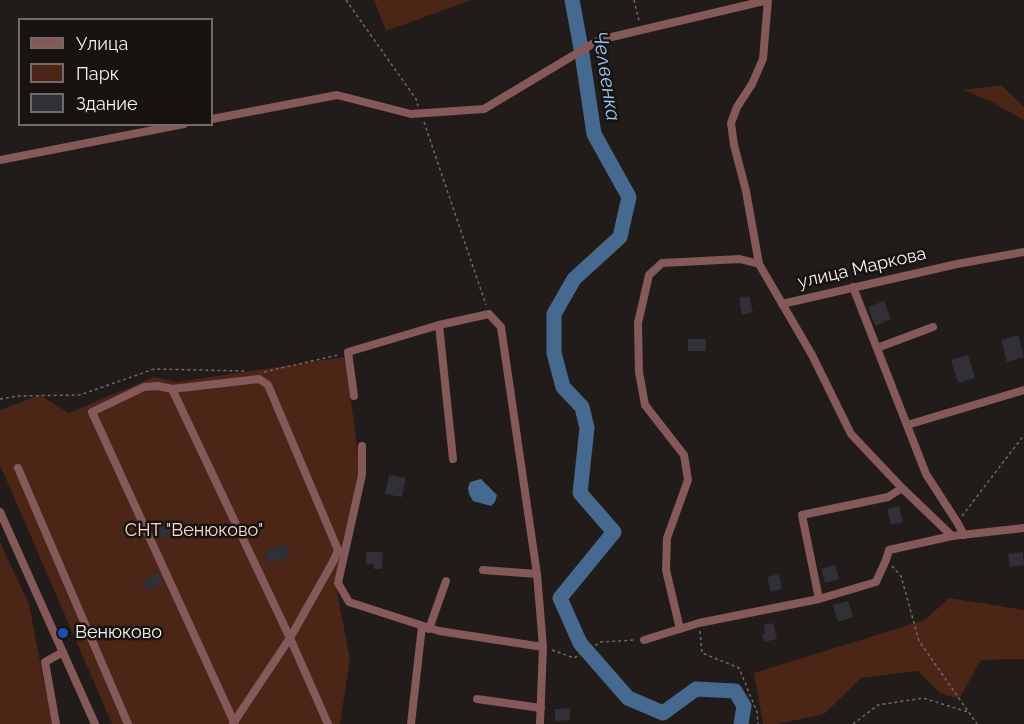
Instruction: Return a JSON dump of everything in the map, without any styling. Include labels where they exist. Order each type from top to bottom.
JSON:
[{"type":"street","points":[[213,119],[337,95],[411,114],[484,110],[598,40],[768,0],[763,59],[731,123],[759,264],[782,303]]},
{"type":"street","points":[[0,160],[174,126]]},
{"type":"street","name":"улица Маркова","points":[[952,536],[851,434],[812,356],[782,303],[957,264],[1024,252]]},
{"type":"street","points":[[680,630],[666,570],[667,538],[688,480],[684,455],[645,405],[639,372],[639,323],[649,275],[662,263],[740,260],[759,264]]},
{"type":"street","points":[[853,287],[926,474],[964,535]]},
{"type":"street","points":[[354,396],[348,352],[439,325],[489,314],[501,327],[537,574],[543,648],[540,724]]},
{"type":"street","points":[[439,325],[453,459]]},
{"type":"street","points":[[877,348],[933,327]]},
{"type":"street","points":[[259,379],[268,385],[338,550],[290,638],[234,723],[92,412],[144,387],[158,386],[172,389],[259,379]]},
{"type":"street","points":[[172,389],[290,638],[328,724]]},
{"type":"street","points":[[907,425],[1024,390]]},
{"type":"street","points":[[362,446],[362,475],[338,584],[349,602],[426,628],[543,648]]},
{"type":"street","points":[[18,468],[128,724]]},
{"type":"street","points":[[819,599],[802,514],[888,497],[902,488]]},
{"type":"street","points":[[0,512],[95,724]]},
{"type":"street","points":[[644,640],[699,623],[819,599],[876,582],[889,550],[952,536],[1024,528]]},
{"type":"street","points":[[483,570],[537,574]]},
{"type":"street","points":[[411,724],[426,628],[446,581]]},
{"type":"street","points":[[56,724],[45,662],[63,652]]},
{"type":"street","points":[[477,699],[541,708]]},
{"type":"path","points":[[346,0],[416,99],[489,314]]},
{"type":"path","points":[[634,0],[641,30]]},
{"type":"path","points":[[255,372],[267,372],[348,352]]},
{"type":"path","points":[[0,399],[17,396],[80,395],[154,369],[244,371]]},
{"type":"path","points":[[957,522],[1024,435]]},
{"type":"path","points":[[886,560],[901,576],[919,641],[976,724]]},
{"type":"path","points":[[699,623],[702,653],[739,668],[757,712],[758,724]]},
{"type":"path","points":[[543,648],[574,657],[602,642],[644,640]]},
{"type":"path","points":[[853,724],[878,705],[923,698],[969,712]]},
{"type":"green space","points":[[374,0],[471,0],[386,31]]},
{"type":"green space","points":[[1001,85],[1024,107],[1024,120],[964,90]]},
{"type":"green space","name":"СНТ \"Венюково\"","points":[[345,357],[360,468],[336,587],[350,659],[340,724],[112,724],[0,465],[0,410],[40,395],[69,413],[154,377],[177,382]]},
{"type":"green space","points":[[0,542],[29,604],[52,724],[0,724]]},
{"type":"green space","points":[[949,598],[1024,610],[1024,659],[981,660],[959,699],[940,693],[918,671],[861,678],[824,714],[778,724],[763,724],[754,673],[925,620]]},
{"type":"water","points":[[481,479],[497,495],[491,506],[473,501],[469,494],[470,482]]},
{"type":"building","points":[[749,296],[753,312],[742,315],[739,298]]},
{"type":"building","points":[[884,301],[891,319],[875,326],[868,307]]},
{"type":"building","points":[[1018,335],[1024,357],[1007,362],[1001,340]]},
{"type":"building","points":[[688,339],[706,339],[706,351],[688,351]]},
{"type":"building","points":[[968,355],[975,378],[958,383],[951,360]]},
{"type":"building","points":[[389,475],[406,478],[402,497],[385,494]]},
{"type":"building","points":[[899,506],[903,522],[891,525],[887,509]]},
{"type":"building","points":[[169,521],[175,532],[162,539],[156,528]]},
{"type":"building","points":[[285,543],[290,556],[270,564],[265,551]]},
{"type":"building","points":[[366,552],[383,552],[382,569],[374,569],[374,564],[366,564]]},
{"type":"building","points":[[1023,552],[1024,565],[1010,567],[1008,554]]},
{"type":"building","points":[[835,565],[839,579],[825,583],[821,569]]},
{"type":"building","points":[[158,572],[163,582],[147,591],[142,582]]},
{"type":"building","points":[[779,574],[782,589],[771,592],[767,577]]},
{"type":"building","points":[[848,601],[853,617],[838,622],[833,605]]},
{"type":"building","points":[[773,623],[777,639],[764,642],[762,634],[765,633],[764,625]]},
{"type":"building","points":[[570,708],[570,720],[555,721],[555,709]]},
{"type":"waterway","name":"Челвенка","points":[[572,0],[594,134],[629,197],[620,237],[574,279],[554,314],[554,353],[563,387],[582,407],[587,428],[580,493],[614,532],[560,598],[580,643],[628,698],[663,713],[696,689],[735,691],[744,706],[741,724]]},
{"type":"place","name":"Венюково","points":[[63,633]]}]
